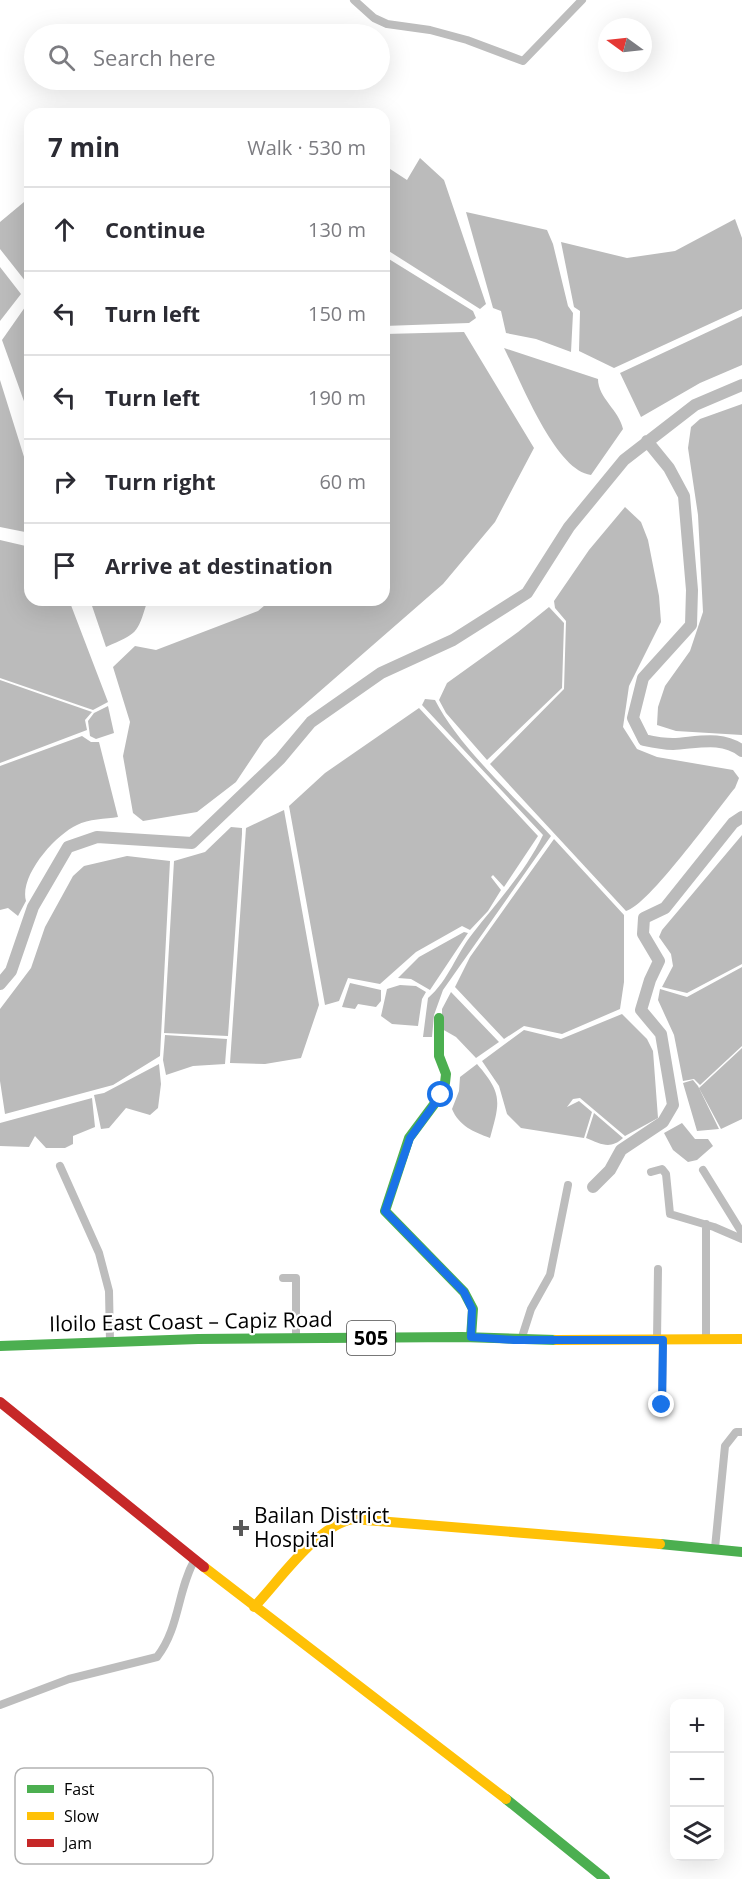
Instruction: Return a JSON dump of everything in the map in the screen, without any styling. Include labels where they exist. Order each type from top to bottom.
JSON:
[{"type":"main road","points":[[438,1018],[439,1056],[446,1074],[445,1083],[441,1095],[410,1138],[385,1211],[464,1292],[472,1309],[471,1337]]},
{"type":"main road","name":"Iloilo East Coast – Capiz Road","points":[[0,1346],[296,1338],[742,1339]]},
{"type":"main road","points":[[0,1402],[254,1607],[456,1759],[605,1879]]},
{"type":"main road","points":[[254,1607],[324,1532],[338,1522],[353,1520],[742,1552]]},
{"type":"street","points":[[354,0],[374,18],[387,24]]},
{"type":"street","points":[[390,24],[430,30],[467,40],[523,61],[582,0]]},
{"type":"street","points":[[60,1166],[99,1253],[109,1291],[110,1342]]},
{"type":"street","points":[[651,1172],[662,1169],[666,1174],[670,1214],[706,1224],[742,1239]]},
{"type":"street","points":[[704,1170],[742,1233]]},
{"type":"street","points":[[521,1340],[531,1309],[550,1275],[568,1185]]},
{"type":"street","points":[[706,1224],[706,1339]]},
{"type":"street","points":[[658,1269],[662,1405]]},
{"type":"street","points":[[283,1278],[296,1278],[296,1338]]},
{"type":"street","points":[[715,1548],[725,1446],[736,1432],[742,1432]]},
{"type":"street","points":[[0,1705],[69,1679],[157,1657],[170,1638],[186,1581],[195,1559]]},
{"type":"shaded area","points":[[420,158],[444,180],[486,304],[480,309],[390,252],[390,169],[407,180]]},
{"type":"shaded area","points":[[24,202],[24,279],[0,249],[0,222]]},
{"type":"shaded area","points":[[466,212],[547,230],[553,244],[568,306],[573,313],[571,352],[536,339],[506,333],[501,311],[493,308]]},
{"type":"shaded area","points":[[735,219],[742,238],[742,309],[614,368],[579,351],[580,311],[574,307],[561,242],[627,258],[675,251]]},
{"type":"shaded area","points":[[390,260],[473,311],[476,318],[469,323],[390,326]]},
{"type":"shaded area","points":[[0,267],[21,294],[0,321]]},
{"type":"shaded area","points":[[24,309],[24,401],[2,340]]},
{"type":"shaded area","points":[[742,316],[742,365],[700,383],[641,417],[620,373]]},
{"type":"shaded area","points":[[464,332],[534,448],[495,522],[443,584],[264,740],[236,782],[197,812],[143,821],[133,813],[123,756],[130,722],[113,667],[135,646],[156,650],[258,611],[264,606],[390,606],[390,334]]},
{"type":"shaded area","points":[[504,348],[598,379],[601,392],[621,422],[623,429],[591,475],[578,470],[564,458],[552,441],[529,401]]},
{"type":"shaded area","points":[[0,380],[24,457],[24,532],[0,527]]},
{"type":"shaded area","points":[[742,404],[742,735],[676,731],[657,725],[658,707],[665,686],[690,651],[703,612],[698,515],[688,448],[691,427],[700,419]]},
{"type":"shaded area","points":[[625,507],[641,522],[648,540],[659,596],[661,622],[629,686],[623,727],[637,749],[657,757],[733,770],[739,778],[735,788],[665,876],[650,893],[626,911],[490,764],[564,689],[566,621],[555,608],[554,601],[589,550]]},
{"type":"shaded area","points":[[0,540],[24,546],[24,606],[71,606],[108,702],[93,710],[0,678]]},
{"type":"shaded area","points":[[92,606],[146,606],[141,621],[134,632],[106,647]]},
{"type":"shaded area","points":[[549,607],[564,623],[562,688],[487,760],[446,713],[439,700],[447,683]]},
{"type":"shaded area","points":[[0,680],[92,712],[85,720],[87,730],[0,763]]},
{"type":"shaded area","points":[[425,699],[435,700],[472,753],[551,836],[443,990],[434,1015],[432,1037],[423,1037],[428,998],[442,983],[473,933],[520,874],[543,835],[422,705]]},
{"type":"shaded area","points":[[108,706],[114,733],[96,739],[90,736],[88,721],[94,713]]},
{"type":"shaded area","points":[[419,708],[538,836],[504,887],[493,875],[491,877],[501,890],[488,911],[470,930],[462,926],[416,952],[380,984],[348,978],[339,1001],[325,1005],[289,806],[325,773]]},
{"type":"shaded area","points":[[82,736],[91,742],[99,742],[118,817],[97,819],[68,830],[49,847],[33,869],[25,891],[26,901],[18,916],[8,908],[0,910],[0,766]]},
{"type":"shaded area","points":[[284,810],[319,1005],[301,1058],[265,1064],[230,1063],[246,828]]},
{"type":"shaded area","points":[[231,827],[242,828],[242,834],[228,1036],[164,1033],[174,861],[205,852]]},
{"type":"shaded area","points":[[742,835],[742,964],[687,993],[662,987],[673,966],[671,954],[659,937],[662,930]]},
{"type":"shaded area","points":[[554,839],[624,915],[624,982],[620,1009],[562,1034],[524,1026],[504,1039],[455,987],[470,957]]},
{"type":"shaded area","points":[[127,856],[170,861],[160,1056],[113,1085],[5,1114],[0,1081],[0,1009],[31,968],[45,927],[73,876],[84,866]]},
{"type":"shaded area","points":[[464,932],[468,933],[430,990],[411,979],[398,978],[419,957]]},
{"type":"shaded area","points":[[742,967],[742,1046],[700,1085],[694,1079],[683,1081],[674,1035],[658,1000],[660,989],[687,997]]},
{"type":"shaded area","points":[[350,983],[381,990],[381,1001],[376,1007],[358,1004],[355,1009],[342,1007]]},
{"type":"shaded area","points":[[400,985],[416,986],[426,992],[422,999],[418,1026],[392,1024],[381,1016],[387,989]]},
{"type":"shaded area","points":[[451,992],[499,1042],[476,1058],[456,1037],[442,1029],[442,1009]]},
{"type":"shaded area","points":[[622,1014],[647,1039],[653,1051],[658,1118],[625,1136],[580,1098],[573,1099],[567,1107],[579,1101],[592,1112],[584,1138],[521,1128],[507,1114],[499,1086],[482,1061],[524,1030],[561,1039]]},
{"type":"shaded area","points":[[165,1035],[227,1039],[225,1064],[193,1066],[166,1075],[163,1060]]},
{"type":"shaded area","points":[[742,1048],[742,1119],[721,1129],[699,1088]]},
{"type":"shaded area","points":[[159,1064],[161,1084],[158,1108],[150,1115],[126,1108],[109,1128],[101,1129],[94,1095],[104,1093]]},
{"type":"shaded area","points":[[477,1064],[491,1083],[497,1099],[496,1115],[490,1138],[463,1124],[452,1109],[459,1091],[460,1077]]},
{"type":"shaded area","points":[[693,1080],[719,1129],[697,1131],[683,1083]]},
{"type":"shaded area","points":[[92,1098],[95,1127],[73,1136],[73,1144],[65,1148],[46,1148],[35,1136],[29,1147],[0,1146],[0,1123]]},
{"type":"shaded area","points":[[594,1113],[623,1138],[610,1145],[586,1138]]},
{"type":"shaded area","points":[[682,1123],[695,1139],[708,1139],[713,1146],[697,1160],[688,1162],[673,1150],[664,1133]]},
{"type":"waterway","points":[[0,984],[11,971],[33,907],[68,847],[97,837],[192,843],[280,759],[311,722],[381,673],[453,640],[527,593],[569,527],[624,460],[695,405],[742,385]]},
{"type":"waterway","points":[[647,441],[669,468],[684,496],[692,590],[691,625],[643,678],[633,718],[644,740],[673,744],[717,741],[742,751]]},
{"type":"waterway","points":[[593,1187],[610,1170],[621,1150],[663,1122],[673,1105],[661,1034],[641,1010],[650,980],[659,961],[643,934],[644,918],[665,908],[733,823],[742,817]]},
{"type":"traffic: fast","points":[[439,1018],[439,1056],[446,1074],[445,1083],[441,1095],[409,1138],[385,1211],[464,1292],[473,1309],[471,1337]]},
{"type":"traffic: fast","points":[[0,1346],[198,1339],[462,1337],[556,1340]]},
{"type":"traffic: fast","points":[[660,1544],[742,1552]]},
{"type":"traffic: fast","points":[[506,1799],[605,1879]]},
{"type":"traffic: slow","points":[[556,1340],[742,1339]]},
{"type":"traffic: slow","points":[[254,1607],[312,1543],[339,1524],[353,1519],[660,1544]]},
{"type":"traffic: slow","points":[[204,1567],[506,1799]]},
{"type":"traffic: jam","points":[[0,1402],[204,1567]]},
{"type":"place","name":"Bailan District Hospital","points":[[241,1528]]},
{"type":"route","points":[[441,1095],[410,1138],[385,1211],[464,1292],[472,1309],[471,1337],[514,1340],[663,1340],[662,1405]]}]
